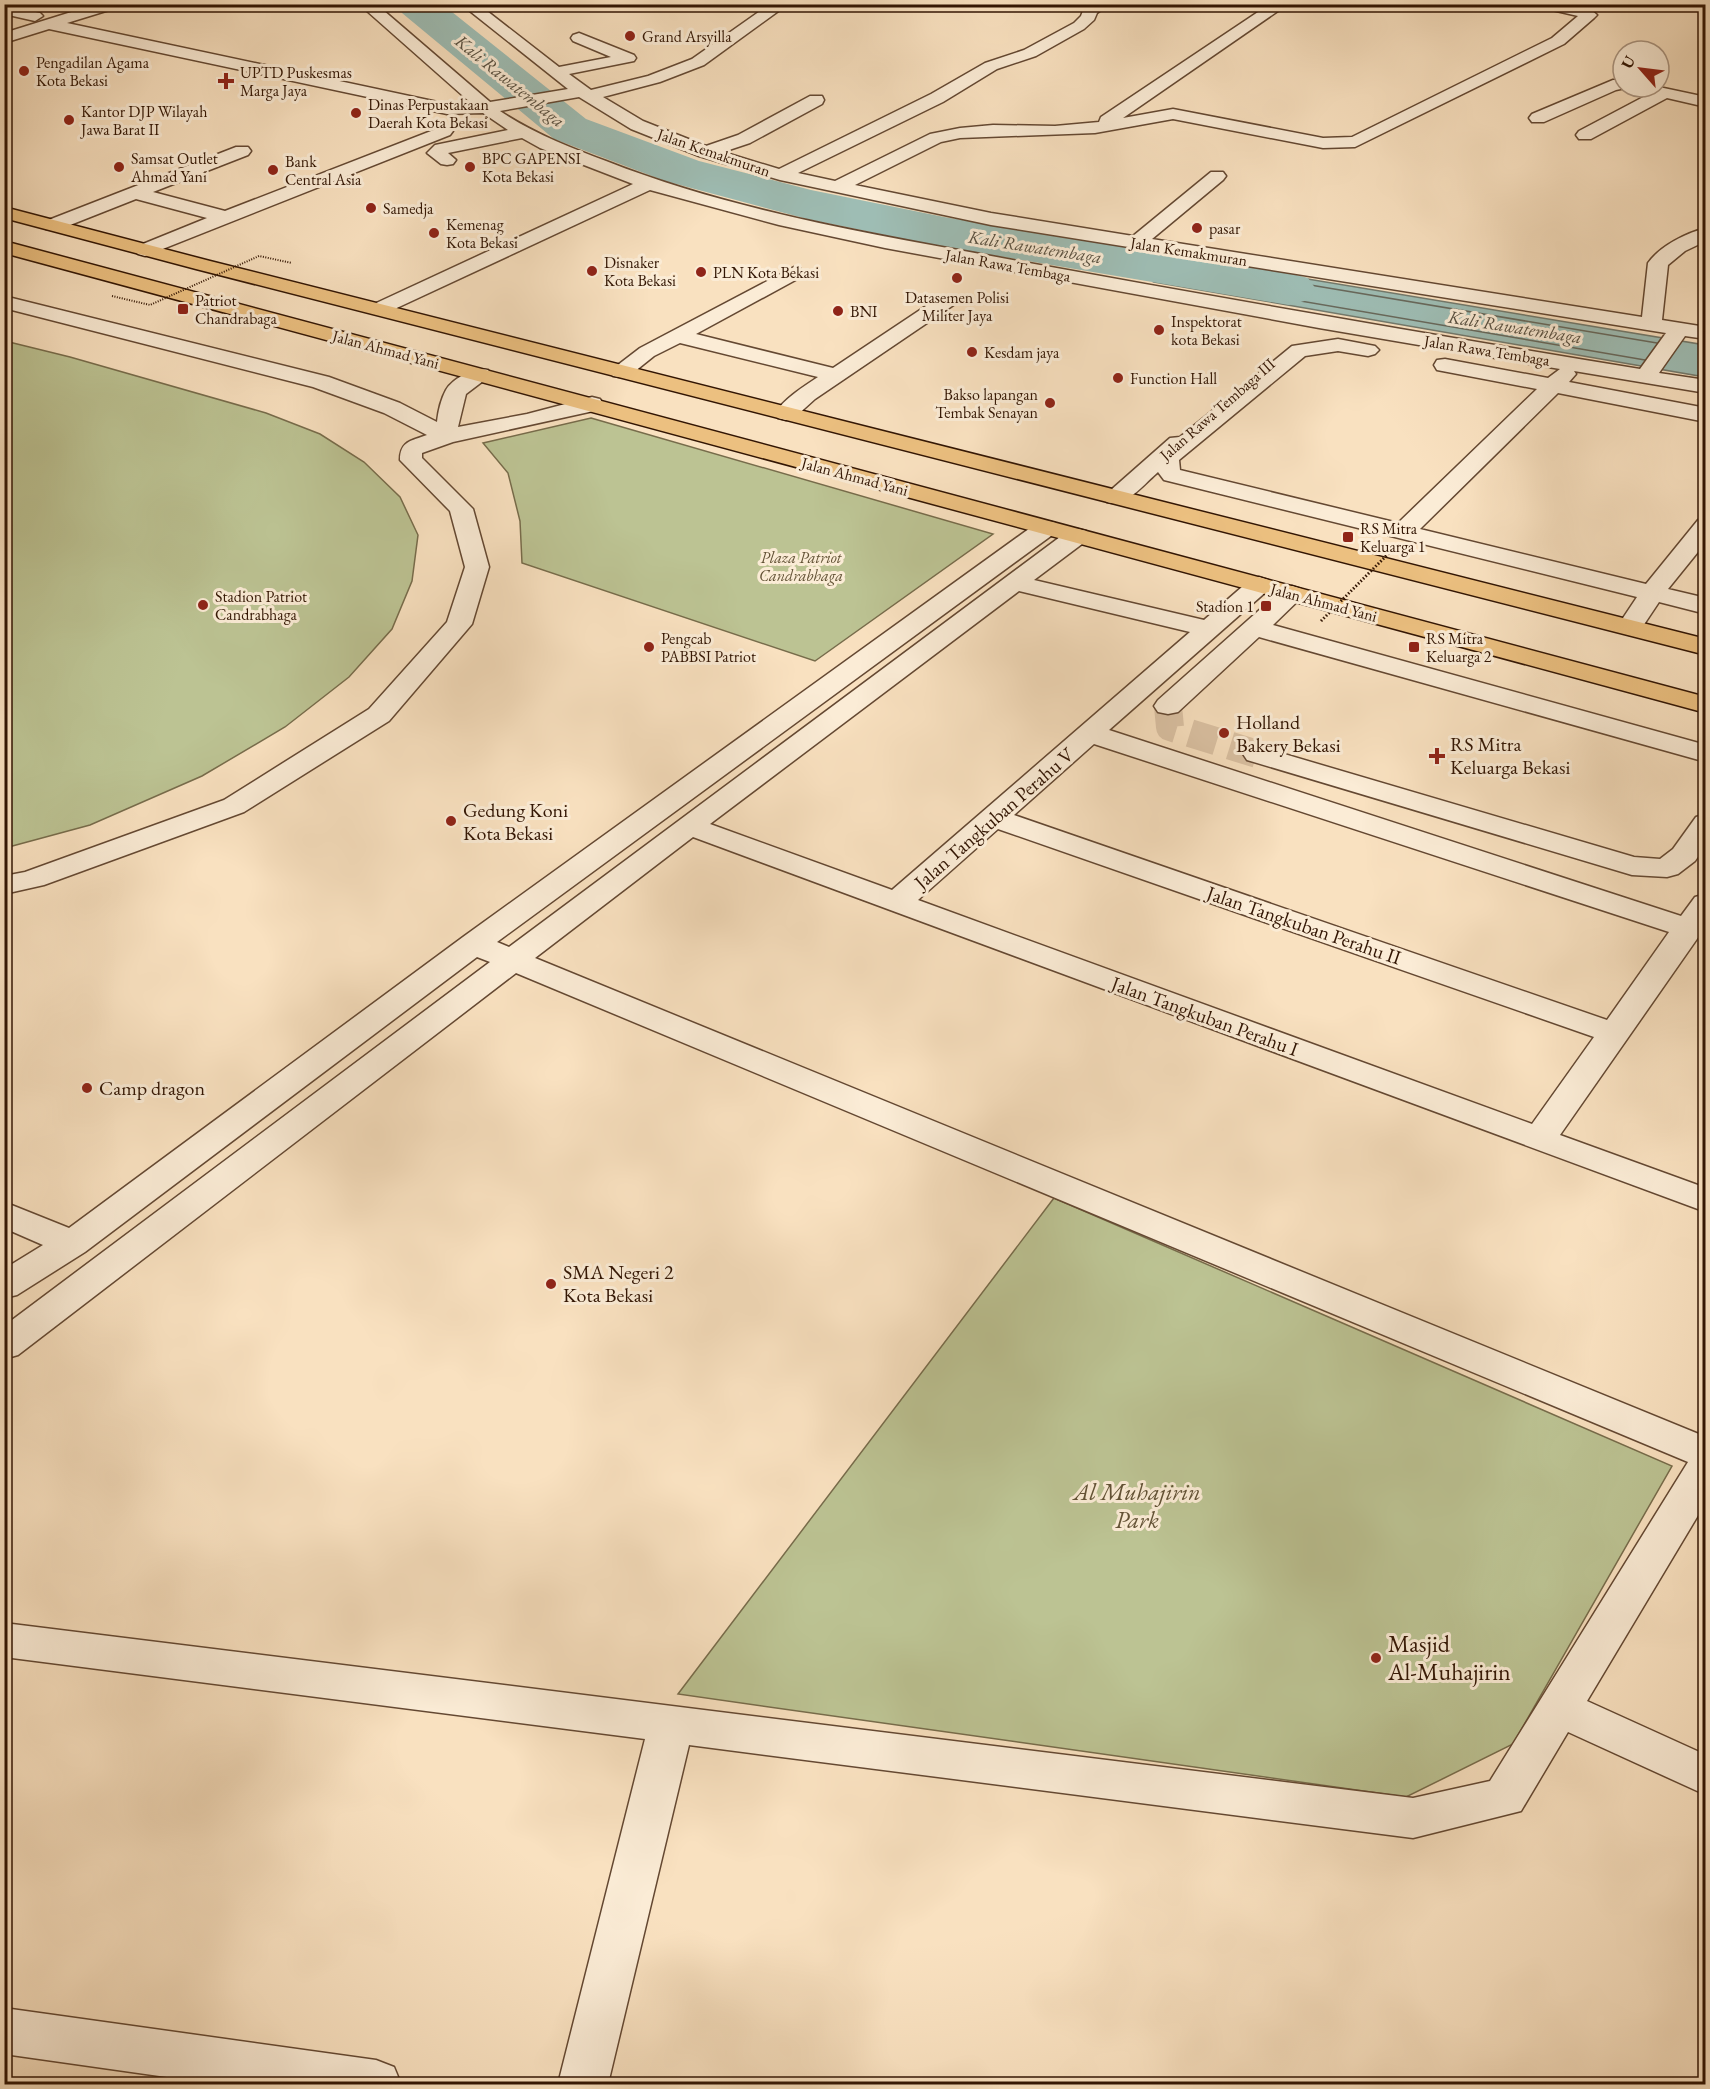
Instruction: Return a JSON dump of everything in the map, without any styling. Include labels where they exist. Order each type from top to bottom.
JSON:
[{"type":"highway","name":"Jalan Ahmad Yani","points":[[4,212],[145,250],[1706,647]]},
{"type":"highway","name":"Jalan Ahmad Yani","points":[[4,247],[1706,705]]},
{"type":"street","points":[[12,36],[42,20],[114,4]]},
{"type":"street","name":"Jalan Rawa Tembaga","points":[[366,4],[491,107],[496,116],[579,159],[648,184],[779,219],[885,243],[1319,322],[1575,364],[1649,373],[1706,387]]},
{"type":"street","name":"Jalan Kemakmuran","points":[[468,4],[557,72],[579,94],[638,125],[705,152],[780,175],[992,219],[1651,323],[1678,331],[1706,333]]},
{"type":"street","points":[[4,9],[42,20],[447,109],[491,107],[579,94],[654,79],[698,62],[781,4]]},
{"type":"street","points":[[1095,128],[1281,4]]},
{"type":"street","points":[[837,187],[936,138],[993,130],[1056,131],[1095,128],[1173,114],[1323,143],[1354,142],[1558,41],[1589,15],[1573,9],[1544,4]]},
{"type":"street","points":[[1065,16],[1095,8]]},
{"type":"street","points":[[780,175],[937,98],[991,66],[1030,53],[1079,26],[1095,8]]},
{"type":"street","points":[[4,48],[38,38],[12,36]]},
{"type":"street","points":[[557,72],[628,58],[579,38]]},
{"type":"street","points":[[991,66],[997,52],[1005,45]]},
{"type":"street","points":[[1538,118],[1611,85]]},
{"type":"street","points":[[1671,94],[1706,102]]},
{"type":"street","points":[[1585,135],[1653,99]]},
{"type":"street","points":[[705,152],[744,139],[816,100]]},
{"type":"street","points":[[145,250],[444,130]]},
{"type":"street","points":[[447,160],[436,153],[441,149],[524,132]]},
{"type":"street","points":[[53,225],[242,151]]},
{"type":"street","points":[[1136,243],[1217,176]]},
{"type":"street","points":[[379,309],[648,184]]},
{"type":"street","points":[[135,193],[226,218]]},
{"type":"street","points":[[1651,323],[1658,263],[1678,247],[1706,234]]},
{"type":"street","points":[[621,371],[647,352],[794,273]]},
{"type":"street","points":[[786,413],[807,394],[948,300]]},
{"type":"street","points":[[4,302],[321,382],[392,408],[446,436]]},
{"type":"street","name":"Jalan Rawa Tembaga III","points":[[1115,497],[1319,322]]},
{"type":"street","points":[[1649,373],[1678,331]]},
{"type":"street","points":[[678,336],[836,375]]},
{"type":"street","points":[[1395,356],[1338,345],[1299,350],[1168,458],[1167,467],[1172,475],[1706,606]]},
{"type":"street","points":[[1428,362],[1706,415]]},
{"type":"street","points":[[1403,532],[1575,364]]},
{"type":"street","points":[[446,436],[449,413],[456,391],[480,375]]},
{"type":"street","points":[[4,885],[33,879],[234,806],[379,714],[459,624],[477,567],[461,509],[411,460],[411,450],[427,441],[446,436],[535,419],[592,404]]},
{"type":"street","points":[[1630,627],[1653,592],[1706,525]]},
{"type":"street","points":[[4,1286],[72,1243],[474,944],[1046,528]]},
{"type":"street","points":[[4,1346],[512,960],[697,828],[1077,536]]},
{"type":"street","points":[[1015,583],[1209,629]]},
{"type":"street","name":"Jalan Tangkuban Perahu V","points":[[897,902],[1259,585]]},
{"type":"street","points":[[1168,706],[1292,594]]},
{"type":"street","points":[[1255,628],[1706,754]]},
{"type":"street","points":[[1090,733],[1687,928]]},
{"type":"street","points":[[1257,754],[1632,866],[1667,868],[1684,855],[1706,823]]},
{"type":"street","name":"Jalan Tangkuban Perahu II","points":[[994,818],[1614,1033]]},
{"type":"street","name":"Jalan Tangkuban Perahu I","points":[[697,828],[1706,1201]]},
{"type":"street","points":[[1539,1139],[1706,903]]},
{"type":"street","points":[[474,944],[1706,1453]]},
{"type":"street","points":[[4,1214],[72,1243]]},
{"type":"street","points":[[4,1640],[1413,1818],[1504,1797],[1706,1467]]},
{"type":"street","points":[[1559,1708],[1706,1776]]},
{"type":"street","points":[[583,2085],[671,1725]]},
{"type":"street","points":[[4,2031],[376,2085]]},
{"type":"path","points":[[112,296],[150,305],[259,256],[292,263]]},
{"type":"path","points":[[1321,621],[1389,553]]},
{"type":"green space","name":"Stadion Patriot Candrabhaga","points":[[5,341],[70,357],[266,413],[320,434],[364,462],[400,497],[418,535],[412,581],[392,629],[349,677],[285,727],[202,776],[90,825],[5,848]]},
{"type":"green space","name":"Plaza Patriot Candrabhaga","points":[[591,418],[993,534],[815,661],[522,563],[520,521],[508,473],[483,443]]},
{"type":"green space","name":"Al Muhajirin Park","points":[[1054,1198],[1672,1466],[1513,1744],[1406,1797],[678,1694]]},
{"type":"water","points":[[1181,258],[1705,345],[1705,377],[1154,282]]},
{"type":"waterway","name":"Kali Rawatembaga","points":[[416,4],[570,129],[682,171],[807,204],[944,232],[1289,289]]},
{"type":"tunnel","points":[[1168,706],[1170,727],[1257,754]]},
{"type":"place","name":"Grand Arsyilla","points":[[630,36]]},
{"type":"place","name":"Pengadilan Agama Kota Bekasi","points":[[24,71]]},
{"type":"place","name":"UPTD Puskesmas Marga Jaya","points":[[226,81]]},
{"type":"place","name":"Dinas Perpustakaan Daerah Kota Bekasi","points":[[356,113]]},
{"type":"place","name":"Kantor DJP Wilayah Jawa Barat II","points":[[69,120]]},
{"type":"place","name":"Samsat Outlet Ahmad Yani","points":[[119,167]]},
{"type":"place","name":"BPC GAPENSI Kota Bekasi","points":[[470,167]]},
{"type":"place","name":"Bank Central Asia","points":[[273,170]]},
{"type":"place","name":"Samedja","points":[[371,208]]},
{"type":"place","name":"pasar","points":[[1197,228]]},
{"type":"place","name":"Kemenag Kota Bekasi","points":[[434,233]]},
{"type":"place","name":"Disnaker Kota Bekasi","points":[[592,271]]},
{"type":"place","name":"PLN Kota Bekasi","points":[[701,272]]},
{"type":"place","name":"Datasemen Polisi Militer Jaya","points":[[957,278]]},
{"type":"place","name":"Patriot Chandrabaga","points":[[183,309]]},
{"type":"place","name":"BNI","points":[[838,311]]},
{"type":"place","name":"Inspektorat kota Bekasi","points":[[1159,330]]},
{"type":"place","name":"Kesdam jaya","points":[[972,352]]},
{"type":"place","name":"Function Hall","points":[[1118,378]]},
{"type":"place","name":"Bakso lapangan Tembak Senayan","points":[[1050,403]]},
{"type":"place","name":"RS Mitra Keluarga 1","points":[[1348,537]]},
{"type":"place","name":"Stadion Patriot Candrabhaga","points":[[203,605]]},
{"type":"place","name":"Stadion 1","points":[[1266,606]]},
{"type":"place","name":"Pengcab PABBSI Patriot","points":[[649,647]]},
{"type":"place","name":"RS Mitra Keluarga 2","points":[[1414,647]]},
{"type":"place","name":"Holland Bakery Bekasi","points":[[1224,733]]},
{"type":"place","name":"RS Mitra Keluarga Bekasi","points":[[1437,756]]},
{"type":"place","name":"Gedung Koni Kota Bekasi","points":[[451,821]]},
{"type":"place","name":"Camp dragon","points":[[87,1088]]},
{"type":"place","name":"SMA Negeri 2 Kota Bekasi","points":[[551,1284]]},
{"type":"place","name":"Masjid Al-Muhajirin","points":[[1376,1658]]}]
